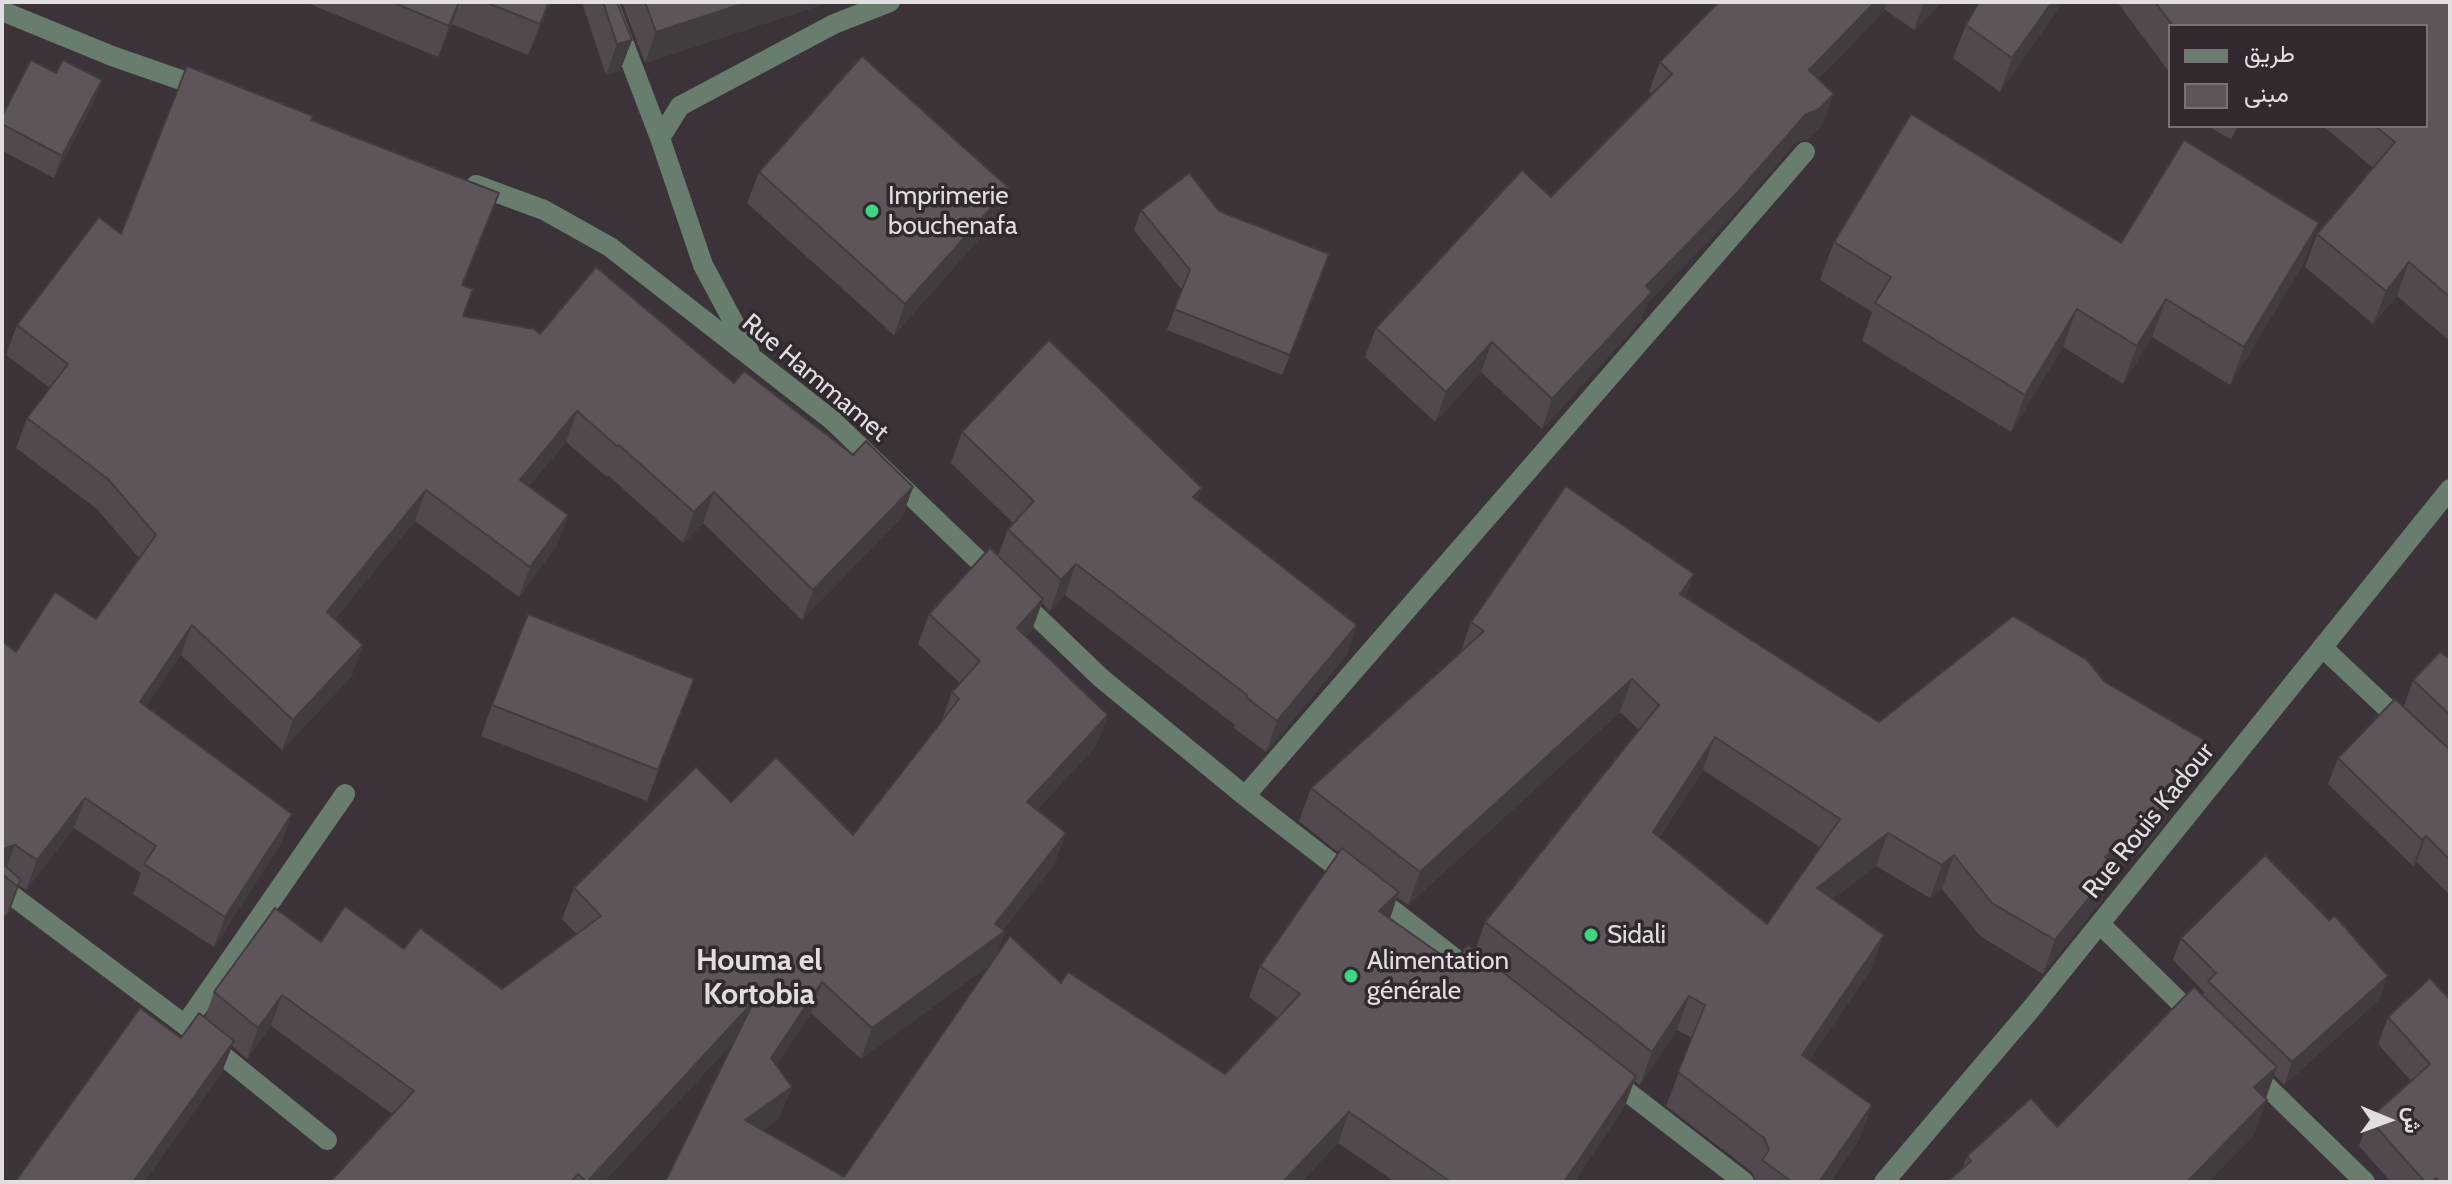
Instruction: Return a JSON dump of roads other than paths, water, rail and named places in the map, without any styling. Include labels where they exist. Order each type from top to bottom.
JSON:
[{"type":"street","points":[[608,2],[660,138],[703,265],[752,357]]},
{"type":"street","points":[[660,138],[680,106],[834,24],[890,2]]},
{"type":"street","points":[[2,11],[112,56],[217,93]]},
{"type":"street","points":[[1245,796],[1805,152]]},
{"type":"street","name":"Rue Hammamet","points":[[455,178],[544,210],[610,247],[752,357],[832,420],[1101,678],[1245,796],[1495,989]]},
{"type":"street","name":"Rue Rouis Kadour","points":[[1884,1182],[2100,924],[2450,489]]},
{"type":"street","points":[[2322,647],[2415,734]]},
{"type":"street","points":[[185,1025],[345,794]]},
{"type":"street","points":[[2,888],[185,1025],[327,1140]]},
{"type":"street","points":[[2100,924],[2210,1032]]},
{"type":"street","points":[[2232,1053],[2365,1182]]},
{"type":"street","points":[[1594,1066],[1744,1182]]},
{"type":"place","name":"Imprimerie bouchenafa","points":[[872,211]]},
{"type":"place","name":"Sidali","points":[[1591,935]]},
{"type":"place","name":"Alimentation générale","points":[[1351,976]]},
{"type":"district","name":"Houma el Kortobia","points":[[759,978]]}]
